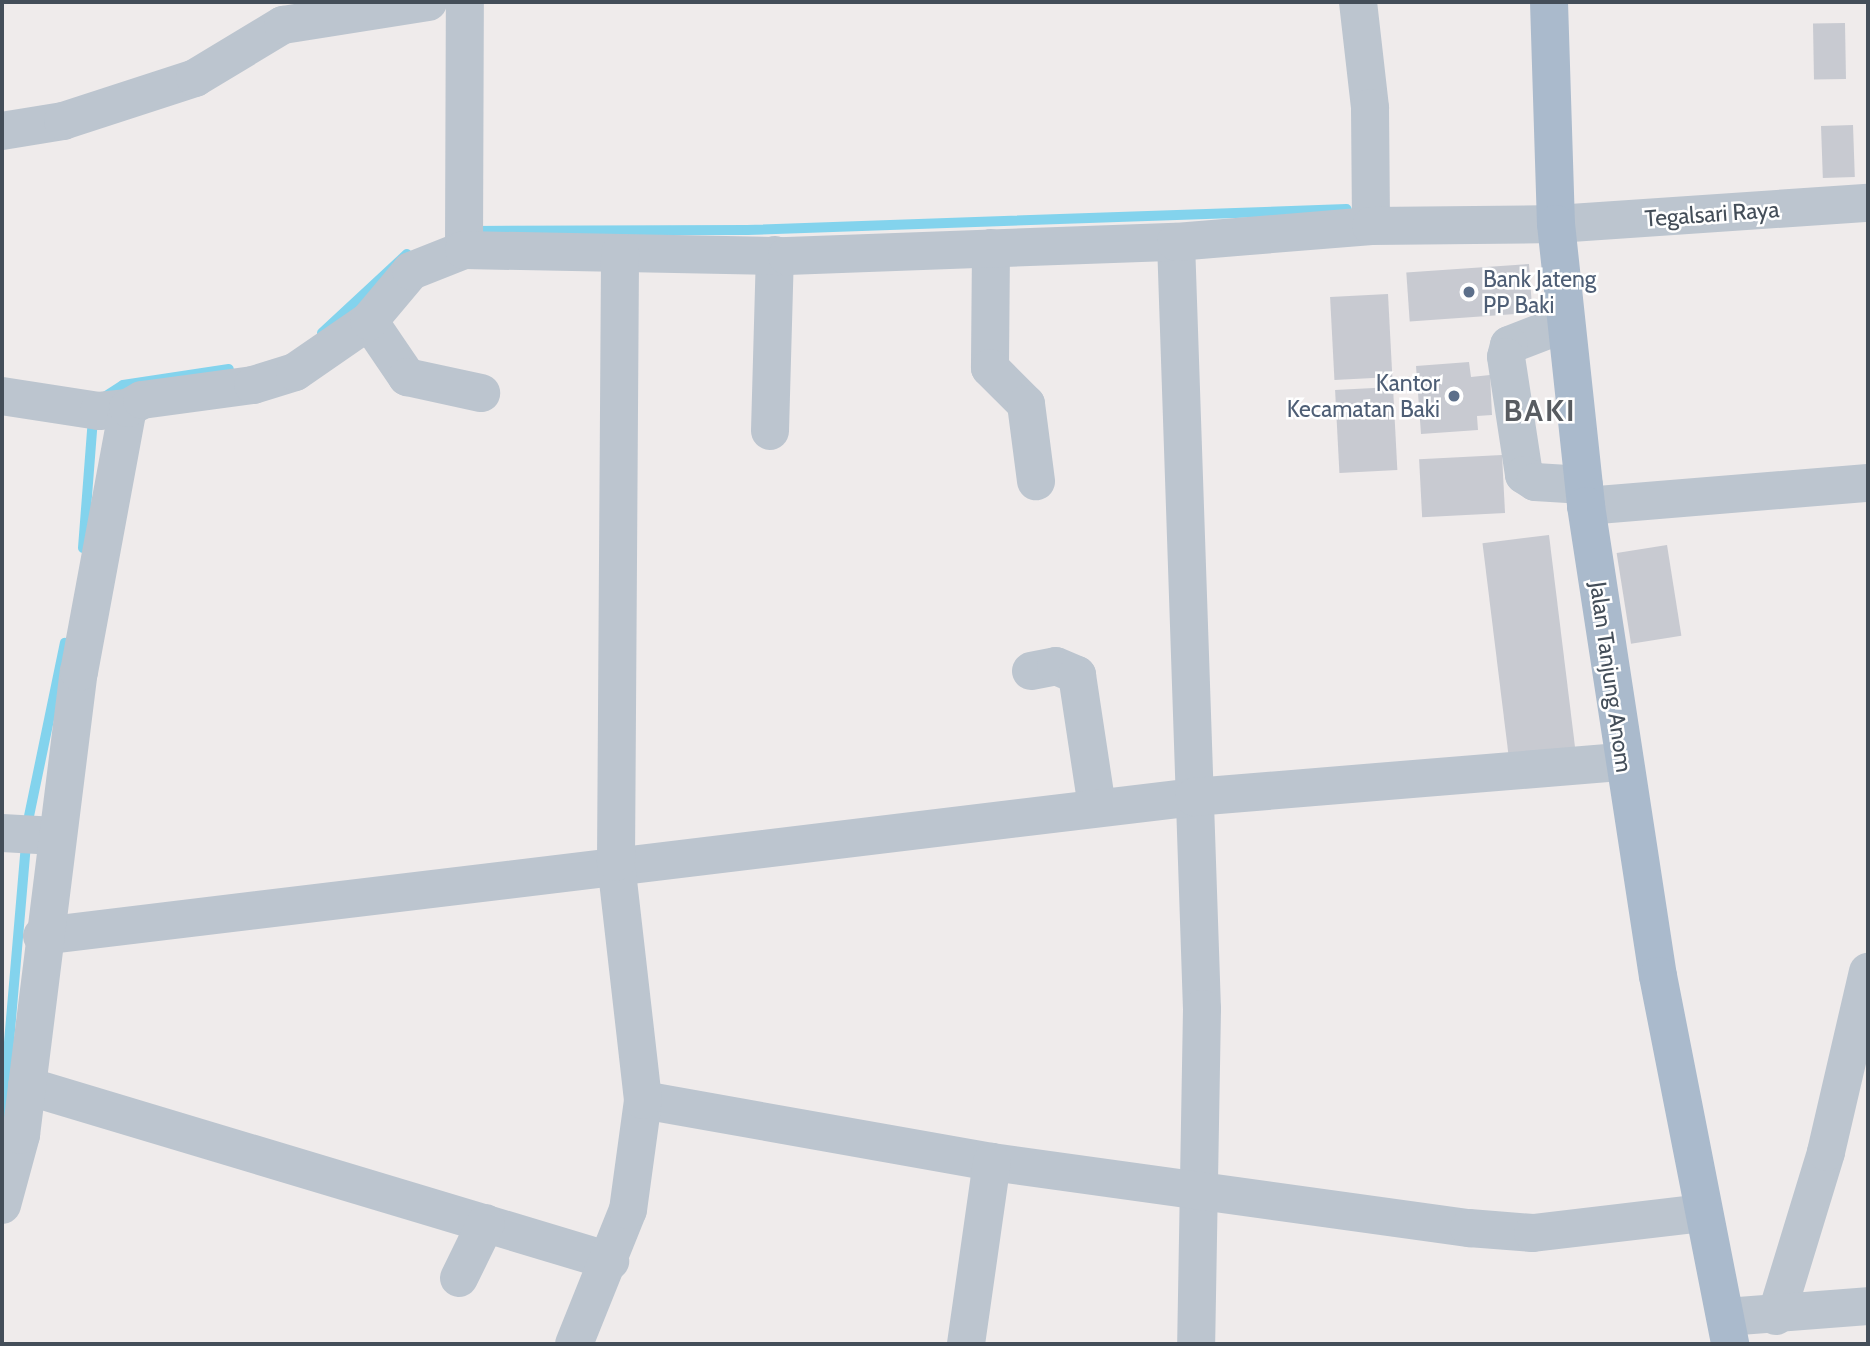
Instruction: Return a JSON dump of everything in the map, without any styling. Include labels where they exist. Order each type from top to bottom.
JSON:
[{"type":"main road","name":"Jalan Tanjung Anom","points":[[1549,2],[1556,224],[1585,496],[1623,762],[1704,1213],[1728,1331]]},
{"type":"street","points":[[2,131],[63,121],[195,78],[283,25],[428,2]]},
{"type":"street","points":[[2,396],[104,410],[174,392],[253,385],[295,372],[369,321],[411,271],[464,239],[464,2]]},
{"type":"street","points":[[1359,2],[1370,108],[1371,226]]},
{"type":"street","name":"Tegalsari Raya","points":[[464,239],[620,253],[775,255],[1176,242],[1371,226],[1556,224],[1868,203]]},
{"type":"street","points":[[1176,242],[1202,1009],[1196,1344]]},
{"type":"street","points":[[991,248],[990,368],[1026,404],[1036,481]]},
{"type":"street","points":[[574,1344],[610,1261],[638,1165],[643,1100],[617,862],[620,253]]},
{"type":"street","points":[[770,431],[775,255]]},
{"type":"street","points":[[369,321],[407,377],[481,393]]},
{"type":"street","points":[[1566,324],[1509,345],[1506,357],[1524,475],[1535,482],[1585,496],[1868,483]]},
{"type":"street","points":[[2,1205],[27,1086],[41,936],[27,835],[104,410]]},
{"type":"street","points":[[1031,671],[1056,666],[1077,675],[1097,808]]},
{"type":"street","points":[[41,936],[617,862],[1194,797],[1623,762]]},
{"type":"street","points":[[1776,1316],[1826,1152],[1868,972]]},
{"type":"street","points":[[27,1086],[610,1261]]},
{"type":"street","points":[[643,1100],[992,1162],[1199,1193],[1533,1233],[1704,1213]]},
{"type":"street","points":[[966,1344],[992,1162]]},
{"type":"street","points":[[459,1278],[486,1223]]},
{"type":"street","points":[[1728,1331],[1776,1316],[1868,1306]]},
{"type":"building","points":[[1845,23],[1846,79],[1814,80],[1813,24]]},
{"type":"building","points":[[1853,125],[1855,177],[1823,178],[1821,126]]},
{"type":"building","name":"Bank Jateng PP Baki","points":[[1529,264],[1532,313],[1410,321],[1406,273]]},
{"type":"building","points":[[1388,294],[1392,377],[1334,380],[1330,297]]},
{"type":"building","name":"Kantor Kecamatan Baki","points":[[1469,362],[1471,377],[1490,375],[1492,415],[1477,416],[1478,430],[1421,434],[1416,366]]},
{"type":"building","points":[[1393,387],[1397,470],[1339,473],[1335,390]]},
{"type":"building","points":[[1502,455],[1505,513],[1422,517],[1419,459]]},
{"type":"building","points":[[1549,535],[1575,747],[1509,756],[1482,543]]},
{"type":"building","points":[[1667,545],[1681,636],[1631,644],[1617,553]]},
{"type":"waterway","points":[[472,231],[747,230],[1347,209]]},
{"type":"waterway","points":[[322,333],[407,254]]},
{"type":"waterway","points":[[103,398],[123,385],[229,369]]},
{"type":"waterway","points":[[83,548],[93,418]]},
{"type":"waterway","points":[[2,1124],[28,821],[65,643]]},
{"type":"place","name":"Bank Jateng PP Baki","points":[[1469,292]]},
{"type":"place","name":"Kantor Kecamatan Baki","points":[[1454,396]]},
{"type":"district","name":"BAKI","points":[[1540,411]]}]
